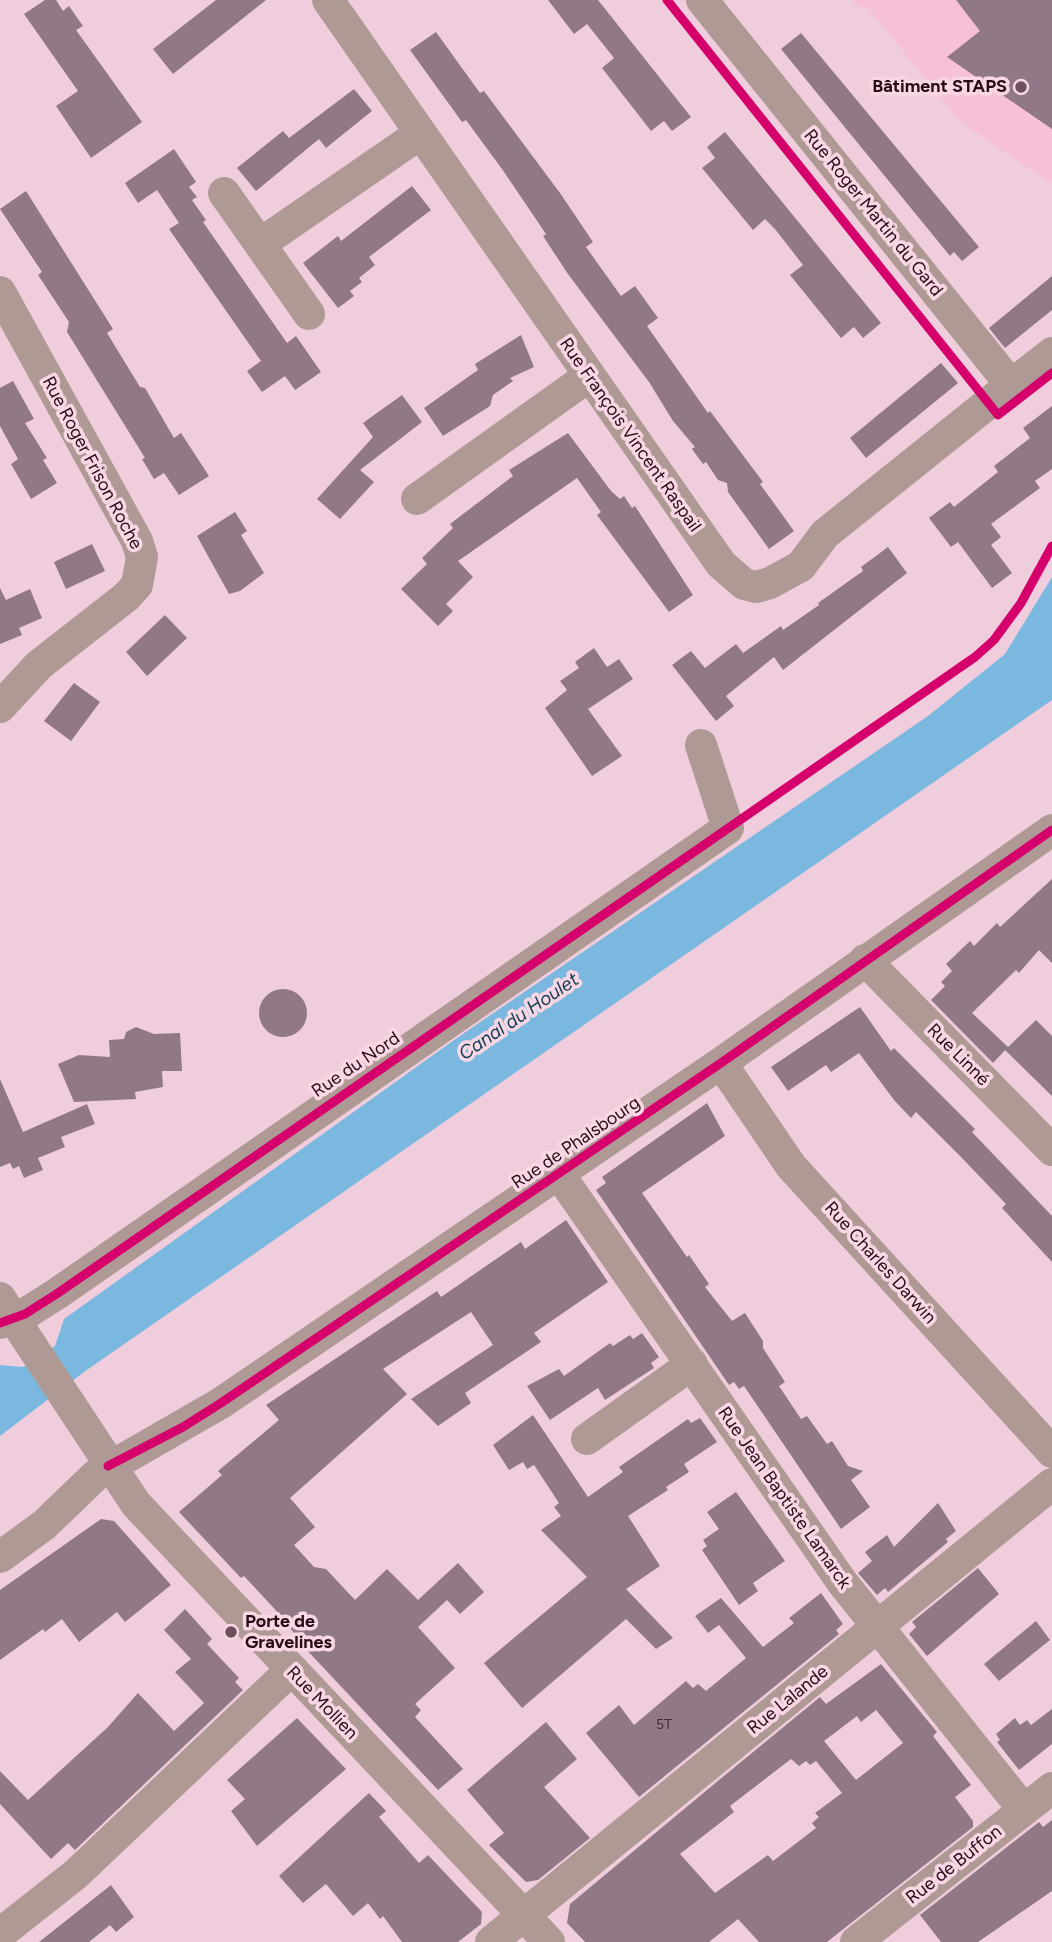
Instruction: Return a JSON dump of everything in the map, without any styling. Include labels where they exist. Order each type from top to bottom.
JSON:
[{"type":"street","name":"Rue François Vincent Raspail","points":[[328,0],[721,564],[731,576],[744,584],[756,587],[770,583],[801,566],[825,534],[1011,386]]},
{"type":"street","name":"Rue Roger Martin du Gard","points":[[702,0],[1011,386]]},
{"type":"street","points":[[260,244],[421,133]]},
{"type":"street","points":[[224,193],[309,314]]},
{"type":"street","name":"Rue Roger Frison Roche","points":[[0,292],[137,541],[142,571],[137,585],[126,597],[39,665],[0,707]]},
{"type":"street","points":[[1011,386],[1052,353]]},
{"type":"street","points":[[417,499],[589,376]]},
{"type":"street","name":"Rue du Nord","points":[[4,1314],[58,1293],[728,828],[701,745]]},
{"type":"street","name":"Rue de Phalsbourg","points":[[0,1557],[44,1525],[83,1485],[108,1466],[198,1418],[722,1063],[1052,830]]},
{"type":"street","name":"Rue Linné","points":[[865,960],[1052,1150]]},
{"type":"street","name":"Rue Charles Darwin","points":[[722,1063],[791,1166],[1052,1452]]},
{"type":"street","name":"Rue Jean Baptiste Lamarck","points":[[559,1174],[877,1628],[1024,1810]]},
{"type":"street","name":"Rue Mollien","points":[[4,1314],[34,1353],[108,1466],[160,1532],[549,1942]]},
{"type":"street","points":[[587,1439],[692,1364]]},
{"type":"street","name":"Rue Lalande","points":[[491,1942],[1052,1484]]},
{"type":"street","points":[[0,1934],[76,1874],[291,1670]]},
{"type":"street","name":"Rue de Buffon","points":[[856,1942],[1052,1788]]},
{"type":"shaded area","points":[[852,0],[1052,0],[1052,184],[961,122],[869,9],[856,5]]},
{"type":"water","name":"Canal du Houlet","points":[[1052,577],[1052,700],[84,1372],[0,1436],[0,1365],[23,1367],[55,1346],[64,1319],[457,1038],[928,716],[1005,654]]},
{"type":"building","points":[[45,0],[56,0],[63,11],[69,6],[83,26],[76,30],[142,122],[91,158],[56,106],[78,91],[24,14]]},
{"type":"building","points":[[216,0],[266,0],[173,74],[153,49]]},
{"type":"building","points":[[548,0],[598,0],[691,117],[672,131],[664,121],[651,131],[602,68],[614,58],[587,24],[574,34]]},
{"type":"building","name":"Bâtiment STAPS","points":[[956,0],[1052,0],[1052,129],[947,57],[980,31]]},
{"type":"building","points":[[436,32],[480,93],[484,91],[560,193],[593,242],[586,247],[621,296],[635,286],[658,318],[647,326],[708,413],[710,411],[763,482],[760,484],[794,531],[769,549],[728,492],[727,483],[718,480],[706,462],[703,464],[692,449],[695,447],[673,421],[649,382],[568,274],[543,236],[546,234],[502,169],[466,120],[462,122],[410,50]]},
{"type":"building","points":[[801,33],[979,247],[962,261],[954,252],[950,256],[781,49]]},
{"type":"building","points":[[354,89],[372,111],[326,148],[319,139],[256,191],[237,168],[283,131],[289,138]]},
{"type":"building","points":[[725,132],[881,323],[863,338],[854,327],[841,338],[790,275],[803,265],[775,229],[765,219],[753,230],[702,168],[715,158],[707,147]]},
{"type":"building","points":[[174,149],[196,182],[189,187],[197,197],[192,200],[206,220],[203,222],[287,343],[296,336],[321,372],[295,390],[285,376],[262,392],[247,371],[261,361],[169,229],[179,223],[157,190],[138,203],[125,183]]},
{"type":"building","points":[[412,186],[431,210],[369,257],[375,265],[359,278],[362,282],[350,291],[354,296],[338,308],[303,263],[338,236],[341,241]]},
{"type":"building","points":[[26,191],[113,329],[107,333],[140,387],[145,388],[174,438],[181,433],[209,476],[179,495],[164,473],[154,479],[142,459],[145,458],[67,332],[69,322],[38,275],[42,272],[0,209]]},
{"type":"building","points":[[1052,276],[1052,310],[1005,348],[989,328]]},
{"type":"building","points":[[521,335],[534,367],[510,378],[513,381],[493,395],[490,406],[443,436],[424,408],[478,370],[475,364]]},
{"type":"building","points":[[941,363],[958,383],[866,458],[850,438]]},
{"type":"building","points":[[13,381],[34,419],[25,423],[47,458],[43,460],[57,483],[31,499],[11,464],[18,459],[0,426],[0,388]]},
{"type":"building","points":[[402,395],[422,422],[360,470],[374,482],[340,519],[317,499],[373,437],[363,423]]},
{"type":"building","points":[[1052,406],[1052,469],[1035,481],[1040,488],[991,524],[1001,537],[991,545],[1012,573],[992,588],[958,542],[951,547],[929,518],[950,502],[954,507],[998,472],[994,466],[1030,438],[1023,428]]},
{"type":"building","points":[[568,433],[611,491],[620,499],[624,496],[632,508],[635,506],[693,595],[669,612],[597,515],[601,512],[577,478],[458,561],[473,577],[446,604],[453,611],[438,626],[401,589],[427,564],[422,558],[453,528],[450,524],[513,476],[509,470]]},
{"type":"building","points":[[235,512],[247,531],[241,535],[264,573],[240,591],[229,594],[197,536]]},
{"type":"building","points":[[92,544],[105,571],[66,589],[54,562]]},
{"type":"building","points":[[888,547],[907,573],[783,670],[774,657],[726,696],[734,706],[716,721],[672,665],[691,651],[705,668],[736,644],[743,653],[781,626],[783,630],[819,605],[818,603],[863,571],[861,567]]},
{"type":"building","points":[[0,588],[6,600],[30,589],[42,618],[19,628],[22,635],[0,644]]},
{"type":"building","points":[[165,615],[187,638],[147,676],[126,652]]},
{"type":"building","points":[[594,648],[607,667],[619,659],[633,679],[588,709],[622,756],[592,776],[545,708],[567,690],[560,681],[579,668],[575,662]]},
{"type":"building","points":[[74,683],[100,702],[71,741],[44,721]]},
{"type":"building","points":[[1052,879],[1052,963],[1039,950],[1019,973],[1016,970],[972,1013],[1008,1047],[993,1063],[931,1000],[945,986],[941,982],[952,971],[946,964],[970,941],[974,946],[997,923],[1000,927]]},
{"type":"building","points":[[283,989],[292,990],[300,996],[306,1004],[306,1022],[300,1030],[292,1036],[283,1037],[274,1036],[266,1030],[260,1022],[259,1013],[260,1004],[266,996],[274,990]]},
{"type":"building","points":[[860,1007],[891,1051],[894,1048],[975,1129],[972,1132],[1052,1216],[1052,1262],[1002,1208],[1006,1204],[961,1157],[916,1112],[911,1118],[894,1100],[859,1053],[831,1072],[826,1065],[788,1091],[771,1067]]},
{"type":"building","points":[[1036,1020],[1052,1036],[1052,1096],[1005,1050]]},
{"type":"building","points":[[136,1027],[154,1034],[180,1033],[182,1071],[162,1071],[163,1087],[135,1092],[136,1099],[74,1102],[58,1064],[79,1055],[110,1057],[109,1040],[124,1039],[126,1032]]},
{"type":"building","points":[[0,1079],[23,1132],[87,1104],[95,1124],[61,1137],[65,1147],[38,1158],[43,1170],[24,1178],[19,1166],[13,1169],[10,1163],[0,1167]]},
{"type":"building","points":[[707,1103],[725,1136],[642,1193],[687,1257],[689,1255],[709,1284],[705,1287],[732,1321],[745,1313],[785,1382],[779,1386],[801,1419],[807,1416],[827,1444],[832,1441],[848,1466],[863,1471],[851,1480],[870,1507],[841,1529],[744,1386],[739,1389],[734,1382],[729,1385],[596,1190],[606,1183],[602,1177]]},
{"type":"building","points":[[566,1220],[608,1282],[534,1333],[541,1342],[465,1393],[471,1403],[438,1426],[411,1399],[493,1345],[471,1312],[383,1369],[407,1394],[290,1498],[315,1527],[294,1545],[314,1567],[326,1569],[355,1600],[387,1569],[418,1600],[458,1563],[484,1592],[460,1614],[447,1600],[418,1627],[455,1668],[415,1704],[421,1710],[415,1717],[463,1769],[438,1790],[305,1648],[283,1618],[244,1576],[241,1578],[179,1512],[222,1475],[218,1471],[279,1420],[266,1405],[437,1291],[441,1297],[521,1242],[525,1249]]},
{"type":"building","points":[[642,1333],[659,1357],[651,1363],[654,1368],[605,1400],[598,1388],[550,1420],[527,1386],[559,1369],[564,1376],[610,1343],[613,1346],[630,1335],[633,1339]]},
{"type":"building","points":[[533,1415],[588,1497],[623,1472],[619,1467],[688,1419],[691,1423],[700,1418],[717,1442],[684,1464],[689,1472],[666,1487],[668,1490],[628,1516],[660,1566],[626,1589],[673,1638],[656,1649],[626,1619],[522,1708],[484,1663],[587,1577],[541,1530],[561,1516],[554,1507],[559,1503],[534,1465],[527,1469],[523,1462],[509,1470],[493,1445]]},
{"type":"building","points":[[736,1492],[785,1561],[753,1583],[758,1591],[739,1605],[702,1550],[707,1546],[703,1540],[719,1529],[707,1512]]},
{"type":"building","points":[[938,1503],[956,1531],[946,1539],[948,1542],[888,1592],[885,1588],[877,1595],[858,1573],[872,1561],[865,1552],[887,1535],[894,1547]]},
{"type":"building","points":[[101,1519],[114,1521],[171,1585],[125,1622],[117,1612],[79,1642],[62,1619],[45,1632],[43,1629],[0,1660],[0,1590]]},
{"type":"building","points":[[978,1568],[999,1594],[927,1656],[909,1634],[916,1627],[912,1622]]},
{"type":"building","points":[[821,1593],[843,1624],[836,1630],[839,1634],[639,1797],[586,1733],[619,1705],[634,1725],[686,1681],[693,1688],[698,1684],[706,1691],[746,1658],[719,1625],[708,1633],[695,1616],[721,1598],[763,1647],[794,1623],[789,1618]]},
{"type":"building","points":[[185,1609],[212,1639],[207,1644],[239,1678],[235,1682],[243,1690],[75,1850],[68,1843],[51,1859],[0,1804],[0,1771],[28,1800],[108,1727],[138,1693],[174,1731],[204,1703],[175,1672],[191,1659],[164,1630]]},
{"type":"building","points":[[1036,1621],[1050,1640],[999,1681],[984,1664]]},
{"type":"building","points":[[881,1664],[937,1732],[933,1736],[971,1785],[955,1797],[973,1821],[973,1827],[827,1942],[759,1942],[738,1919],[709,1942],[585,1942],[567,1923],[570,1904],[820,1697],[826,1704]],"holes":[[[876,1710],[903,1743],[856,1780],[824,1741],[857,1716],[861,1722]],[[791,1759],[799,1766],[806,1761],[810,1765],[816,1761],[842,1793],[815,1813],[819,1817],[812,1823],[816,1828],[773,1861],[768,1855],[715,1893],[680,1854],[734,1812],[730,1806]]]},
{"type":"building","points":[[1052,1709],[1052,1744],[1019,1770],[997,1742],[1000,1740],[996,1734],[1015,1718],[1020,1725],[1027,1720],[1031,1725]]},
{"type":"building","points":[[297,1718],[346,1769],[257,1846],[231,1811],[245,1799],[227,1780]]},
{"type":"building","points":[[546,1722],[577,1759],[544,1787],[590,1838],[538,1880],[526,1882],[489,1845],[504,1833],[467,1790]]},
{"type":"building","points":[[369,1793],[386,1811],[379,1817],[419,1863],[428,1855],[482,1912],[481,1924],[458,1942],[402,1942],[383,1916],[380,1919],[368,1903],[353,1916],[326,1884],[303,1903],[279,1876]]},
{"type":"building","points":[[1052,1820],[1052,1891],[978,1942],[941,1942],[920,1915],[1039,1822],[1043,1827]]},
{"type":"building","points":[[111,1885],[134,1917],[116,1932],[110,1925],[89,1942],[39,1942]]},
{"type":"cycle path","points":[[667,0],[998,415],[1052,373]]},
{"type":"cycle path","points":[[0,1323],[25,1314],[58,1293],[975,657],[994,640],[1021,603],[1052,546]]},
{"type":"cycle path","points":[[108,1466],[183,1427],[221,1403],[721,1063],[1052,830]]},
{"type":"place","name":"Bâtiment STAPS","points":[[1021,87]]},
{"type":"place","name":"Porte de Gravelines","points":[[231,1632]]}]
